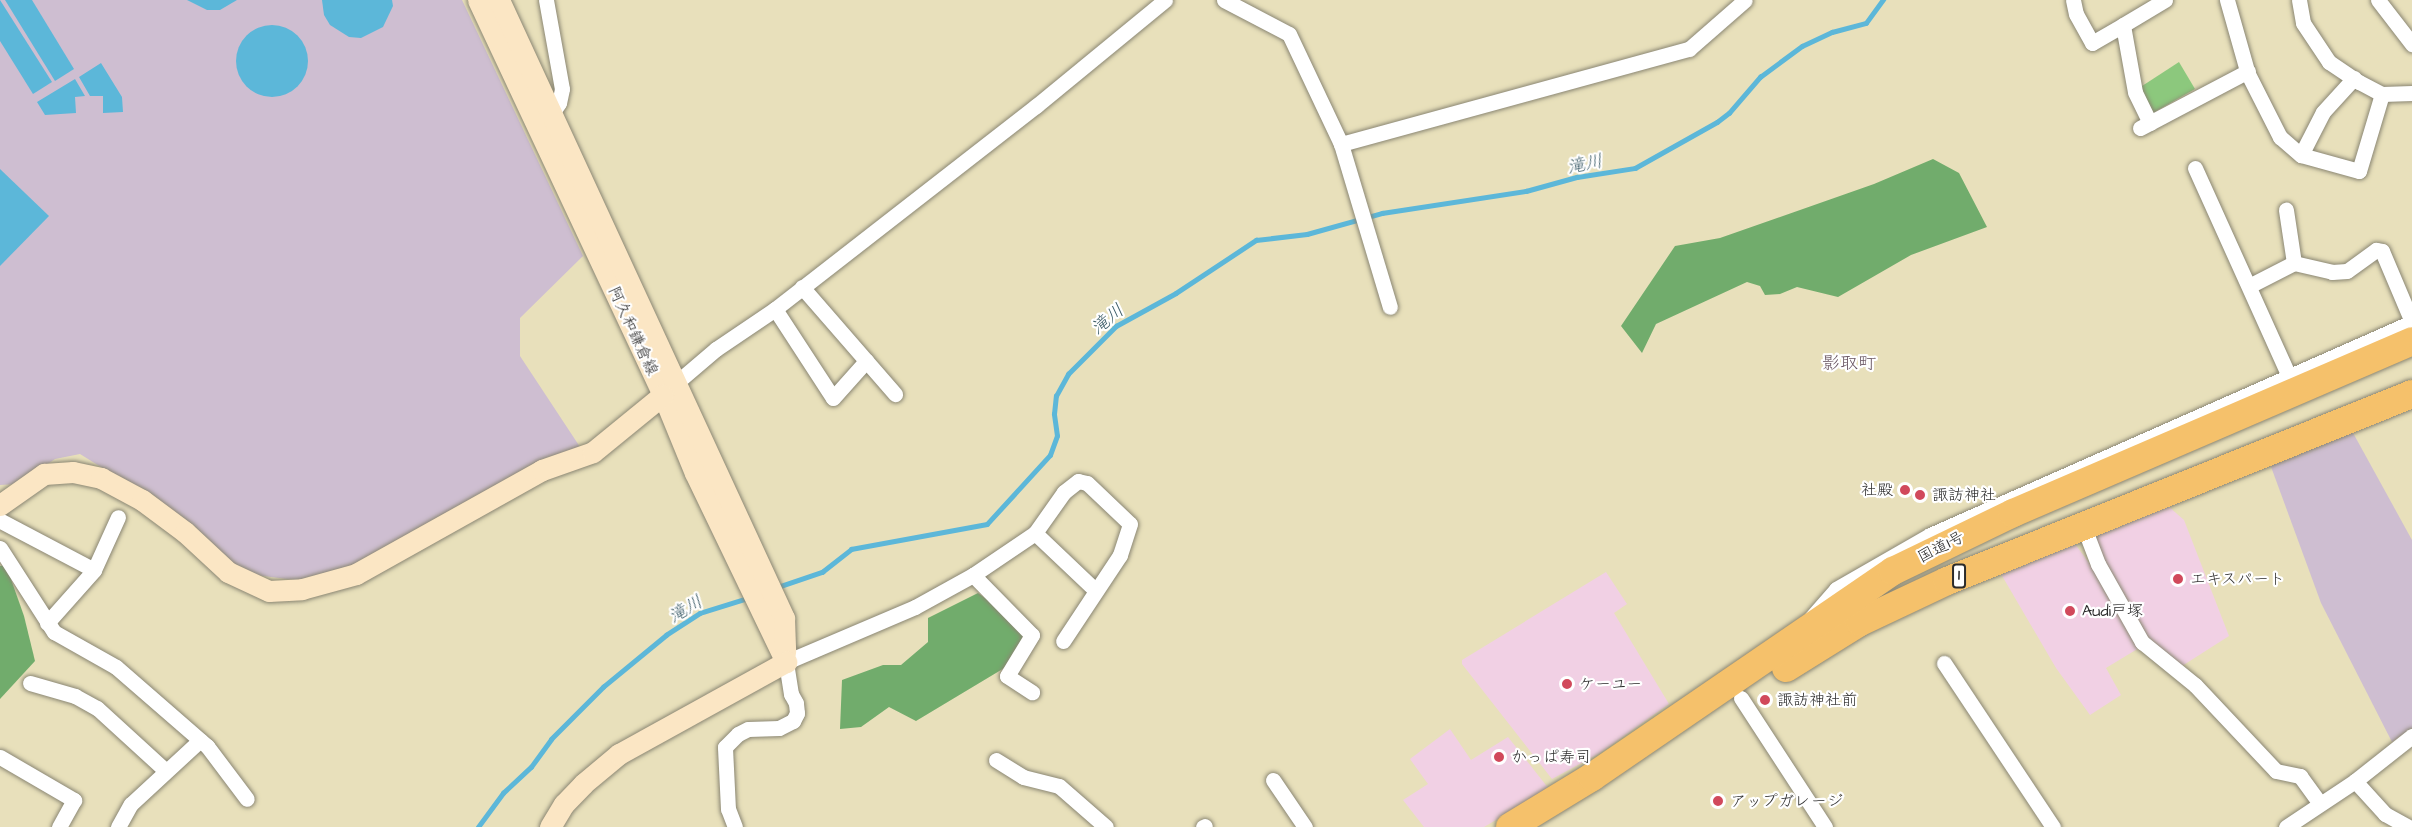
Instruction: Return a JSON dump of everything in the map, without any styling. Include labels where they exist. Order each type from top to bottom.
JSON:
[{"type":"highway","name":"国道1号","points":[[1510,827],[1592,777],[1893,572],[1967,534],[2412,341]]},
{"type":"highway","name":"1","points":[[1804,631],[1900,584],[2412,373]]},
{"type":"highway","name":"国道1号","points":[[1542,827],[1818,646],[1860,622],[1947,581],[2412,394]]},
{"type":"main road","name":"阿久和鎌倉線","points":[[478,0],[669,390]]},
{"type":"main road","name":"阿久和鎌倉線","points":[[499,0],[552,112],[669,390],[695,473],[786,662]]},
{"type":"main road","points":[[1,514],[44,474],[73,472],[101,478],[142,500],[185,532],[228,572],[269,591],[302,589],[356,574],[542,470],[593,452],[669,390]]},
{"type":"main road","points":[[550,827],[564,804],[583,784],[620,754],[786,662]]},
{"type":"street","points":[[546,0],[562,89],[559,103],[552,112]]},
{"type":"street","points":[[669,390],[716,349],[775,309],[1036,106],[1165,0]]},
{"type":"street","points":[[1224,0],[1289,34],[1341,144],[1364,213],[1390,307]]},
{"type":"street","points":[[1341,144],[1689,49],[1744,0]]},
{"type":"street","points":[[2073,0],[2076,14],[2092,43],[2165,0]]},
{"type":"street","points":[[2227,0],[2248,71],[2280,137],[2301,155],[2359,171],[2382,93]]},
{"type":"street","points":[[2299,0],[2303,23],[2318,49],[2329,62],[2382,93],[2412,93]]},
{"type":"street","points":[[2378,0],[2412,44]]},
{"type":"street","points":[[2123,25],[2135,92],[2145,126],[2248,71]]},
{"type":"street","points":[[2301,155],[2323,112],[2354,78]]},
{"type":"street","points":[[2195,168],[2289,376]]},
{"type":"street","points":[[2286,210],[2294,263]]},
{"type":"street","points":[[1804,631],[1812,614],[1836,589],[1930,535],[2412,322],[2382,250],[2376,250],[2347,271],[2332,272],[2294,263],[2249,286]]},
{"type":"street","points":[[802,286],[895,394]]},
{"type":"street","points":[[775,309],[832,398],[866,361]]},
{"type":"street","points":[[735,827],[728,809],[725,747],[738,734],[748,729],[779,728],[793,721],[797,713],[796,703],[790,694],[786,662],[915,607],[973,575],[1035,532],[1064,492],[1078,480],[1086,483],[1130,524],[1120,555],[1063,641]]},
{"type":"street","points":[[1,514],[94,570]]},
{"type":"street","points":[[47,622],[94,570],[118,517]]},
{"type":"street","points":[[2083,525],[2097,564],[2142,642],[2195,684],[2276,771],[2300,776],[2320,804]]},
{"type":"street","points":[[1035,532],[1095,590]]},
{"type":"street","points":[[0,548],[54,632],[116,667],[200,740],[227,770],[247,799]]},
{"type":"street","points":[[973,575],[1032,635],[1007,676],[1032,692]]},
{"type":"street","points":[[1944,663],[2053,827]]},
{"type":"street","points":[[30,683],[75,696],[97,708],[166,771]]},
{"type":"street","points":[[1741,698],[1824,827]]},
{"type":"street","points":[[2286,827],[2355,781],[2412,736]]},
{"type":"street","points":[[118,827],[131,804],[200,740]]},
{"type":"street","points":[[0,757],[74,800],[59,827]]},
{"type":"street","points":[[996,760],[1023,777],[1059,786],[1107,827]]},
{"type":"street","points":[[1273,780],[1305,827]]},
{"type":"street","points":[[2355,781],[2385,814],[2408,827]]},
{"type":"shaded area","points":[[0,0],[462,0],[583,256],[520,318],[520,356],[582,450],[372,559],[302,581],[240,573],[138,490],[80,454],[55,459],[18,484],[0,485]]},
{"type":"shaded area","points":[[2352,431],[2412,540],[2412,728],[2392,742],[2321,603],[2270,464]]},
{"type":"shaded area","points":[[2168,506],[2184,520],[2229,636],[2182,666],[2143,635],[2090,537]]},
{"type":"shaded area","name":"Audi戸塚","points":[[2075,544],[2095,571],[2139,648],[2106,668],[2121,695],[2090,715],[2056,668],[2001,574]]},
{"type":"shaded area","name":"ケーユー","points":[[1606,572],[1627,604],[1614,613],[1669,704],[1600,753],[1552,779],[1462,664],[1462,660]]},
{"type":"shaded area","points":[[1450,729],[1471,760],[1508,737],[1549,789],[1484,827],[1424,827],[1403,800],[1428,784],[1410,759]]},
{"type":"green space","points":[[2179,62],[2195,89],[2151,114],[2139,88]]},
{"type":"green space","points":[[1933,159],[1959,173],[1987,227],[1911,255],[1838,297],[1797,287],[1780,294],[1765,295],[1760,286],[1747,282],[1656,324],[1642,353],[1621,326],[1675,246],[1720,238],[1874,184]]},
{"type":"green space","points":[[6,565],[24,616],[35,661],[0,699],[0,566]]},
{"type":"green space","points":[[978,593],[1003,611],[1025,635],[1006,667],[916,721],[889,707],[861,727],[840,729],[842,680],[883,665],[901,665],[928,642],[928,618]]},
{"type":"water","points":[[0,0],[52,82],[33,94],[0,41]]},
{"type":"water","points":[[5,0],[32,0],[74,69],[55,81]]},
{"type":"water","points":[[187,0],[237,0],[220,10],[207,10]]},
{"type":"water","points":[[322,0],[392,0],[393,6],[383,27],[361,38],[349,37],[330,25],[324,15]]},
{"type":"water","points":[[272,25],[292,31],[302,41],[308,61],[302,81],[292,91],[272,97],[252,91],[242,81],[236,61],[242,41],[252,31]]},
{"type":"water","points":[[101,63],[122,97],[123,112],[103,113],[103,96],[90,96],[79,77]]},
{"type":"water","points":[[75,79],[85,96],[75,97],[76,113],[45,115],[37,102]]},
{"type":"water","points":[[0,169],[49,216],[0,266]]},
{"type":"waterway","name":"滝川","points":[[775,588],[822,572],[851,549],[987,524],[1050,455],[1057,436],[1054,414],[1056,396],[1068,374],[1116,326],[1176,293],[1256,240],[1307,234],[1382,213],[1526,191],[1577,177],[1635,168],[1717,122],[1729,113],[1760,77],[1802,46],[1832,32],[1866,23],[1883,0]]},
{"type":"waterway","name":"滝川","points":[[478,827],[503,793],[531,767],[551,739],[603,687],[666,635],[700,613],[748,598]]},
{"type":"place","name":"社殿","points":[[1905,490]]},
{"type":"place","name":"諏訪神社","points":[[1920,495]]},
{"type":"place","name":"エキスパート","points":[[2178,579]]},
{"type":"place","name":"Audi戸塚","points":[[2070,611]]},
{"type":"place","name":"ケーユー","points":[[1567,684]]},
{"type":"place","name":"諏訪神社前","points":[[1765,700]]},
{"type":"place","name":"かっぱ寿司","points":[[1499,757]]},
{"type":"place","name":"アップガレージ","points":[[1718,801]]},
{"type":"district","name":"影取町","points":[[1849,364]]}]
